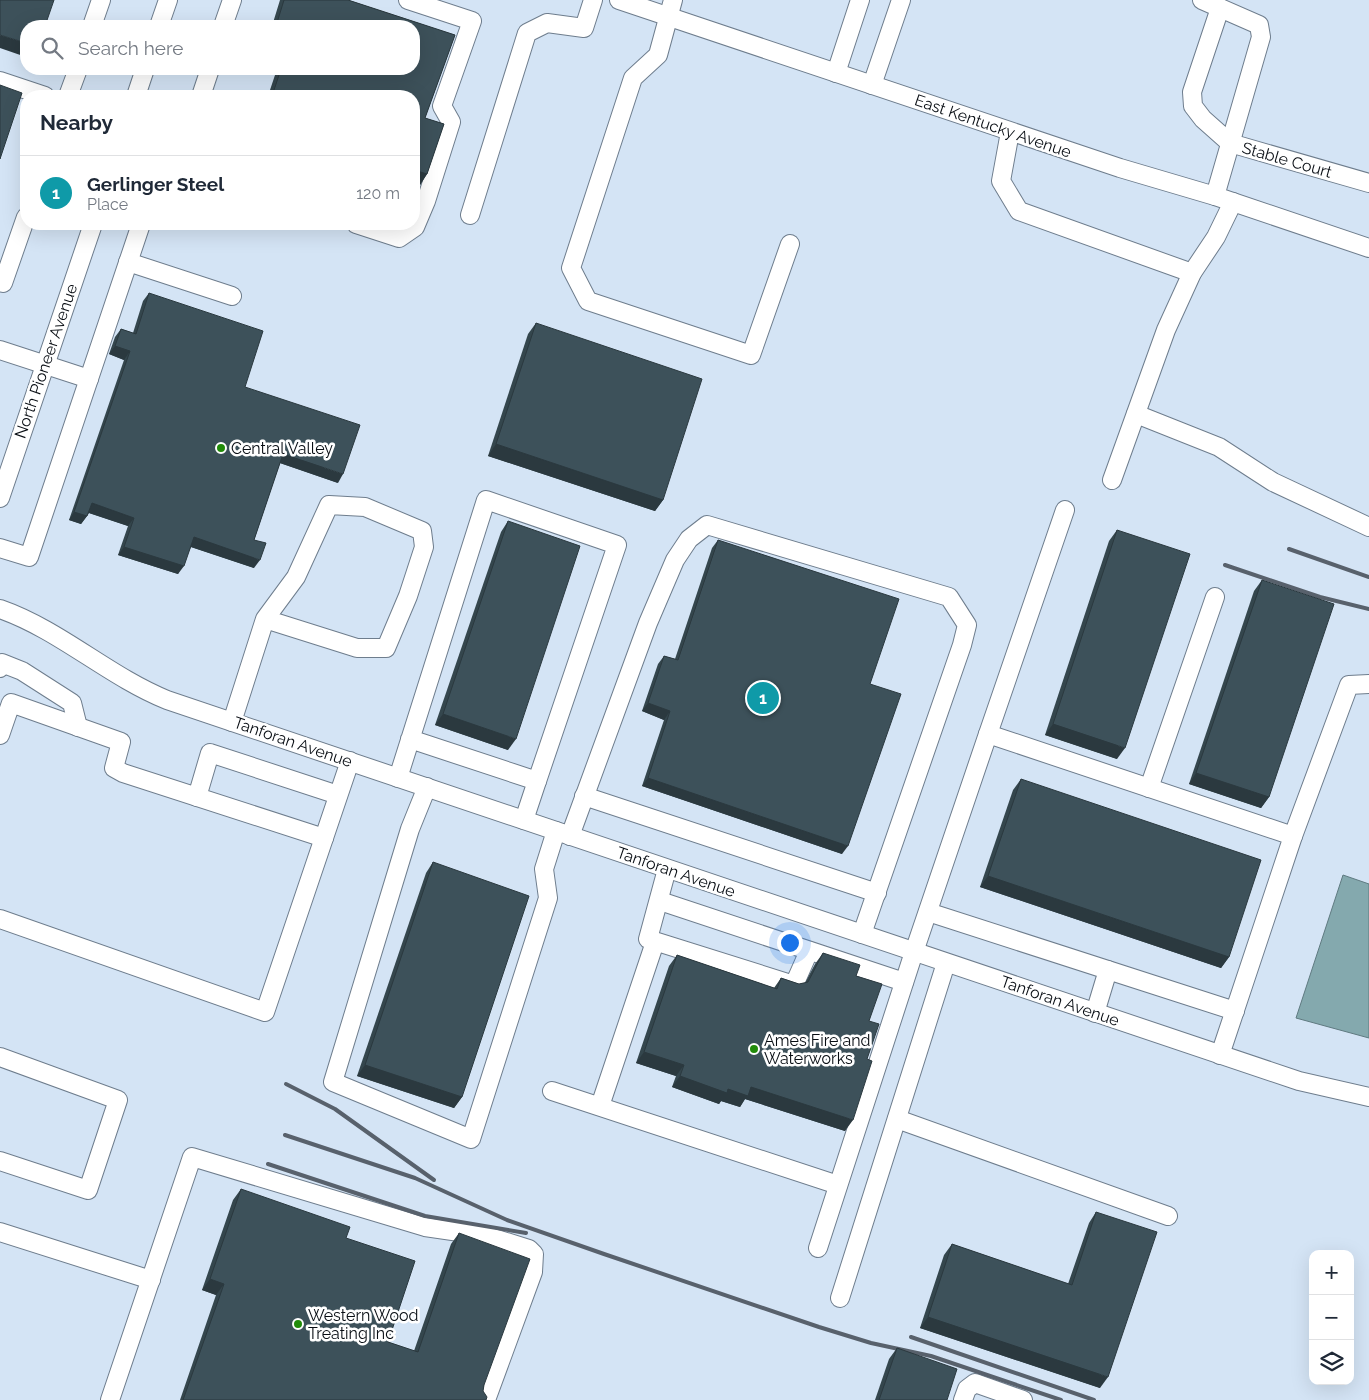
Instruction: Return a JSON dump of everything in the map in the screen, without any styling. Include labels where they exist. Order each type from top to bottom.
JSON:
[{"type":"street","points":[[94,20],[101,0]]},
{"type":"street","points":[[161,20],[168,0]]},
{"type":"street","points":[[225,20],[232,0]]},
{"type":"street","points":[[408,0],[472,21],[442,106],[451,122],[420,215]]},
{"type":"street","points":[[470,215],[527,33],[547,23],[584,28],[593,0]]},
{"type":"street","name":"East Kentucky Avenue","points":[[619,0],[672,8],[836,73],[1010,132],[1120,168],[1215,196],[1369,248]]},
{"type":"street","points":[[836,73],[860,0]]},
{"type":"street","points":[[872,85],[901,0]]},
{"type":"street","points":[[1202,0],[1259,25],[1261,37],[1230,143],[1193,106],[1192,92],[1220,8]]},
{"type":"street","points":[[672,8],[658,55],[634,78],[571,268],[588,301],[751,355],[790,244]]},
{"type":"street","points":[[70,90],[76,75]]},
{"type":"street","points":[[138,90],[143,75]]},
{"type":"street","points":[[203,90],[208,75]]},
{"type":"street","points":[[0,81],[27,90]]},
{"type":"street","points":[[1010,132],[1001,181],[1019,212],[1192,273]]},
{"type":"street","name":"Stable Court","points":[[1215,196],[1230,143],[1369,183]]},
{"type":"street","points":[[1112,480],[1166,330],[1192,273],[1216,237],[1233,202]]},
{"type":"street","points":[[0,282],[3,283],[21,230]]},
{"type":"street","name":"North Pioneer Avenue","points":[[0,498],[91,230]]},
{"type":"street","points":[[0,548],[29,557],[139,230]]},
{"type":"street","points":[[374,230],[399,238],[411,230]]},
{"type":"street","points":[[128,262],[232,296]]},
{"type":"street","points":[[0,350],[89,379]]},
{"type":"street","points":[[1136,414],[1218,447],[1273,482],[1369,527]]},
{"type":"street","points":[[398,778],[486,500],[617,545],[524,820]]},
{"type":"street","points":[[232,722],[266,619],[296,577],[329,505],[365,507],[422,531],[424,546],[408,596],[386,648],[357,648],[266,619]]},
{"type":"street","points":[[818,1248],[914,952],[1065,510]]},
{"type":"street","points":[[427,788],[410,829],[333,1082],[471,1139],[548,898],[544,868],[584,796],[648,623],[675,560],[688,539],[706,525],[950,597],[967,625],[862,934]]},
{"type":"street","points":[[1149,788],[1215,597]]},
{"type":"street","name":"Tanforan Avenue","points":[[0,609],[41,627],[145,691],[232,722],[1299,1082],[1369,1096]]},
{"type":"street","points":[[0,668],[2,663],[22,671],[72,703],[78,727]]},
{"type":"street","points":[[1220,1055],[1294,836],[1350,685],[1369,684]]},
{"type":"street","points":[[0,735],[11,703],[121,742],[114,768],[324,838]]},
{"type":"street","points":[[988,734],[1294,836]]},
{"type":"street","points":[[410,739],[537,781]]},
{"type":"street","points":[[197,797],[210,753],[338,795]]},
{"type":"street","points":[[0,919],[265,1012],[350,762]]},
{"type":"street","points":[[584,796],[877,893]]},
{"type":"street","points":[[667,869],[660,902],[648,939],[794,985],[809,951]]},
{"type":"street","points":[[660,902],[904,982]]},
{"type":"street","points":[[928,912],[1235,1010]]},
{"type":"street","points":[[600,1106],[656,942]]},
{"type":"street","points":[[840,1298],[946,963]]},
{"type":"street","points":[[1095,1013],[1108,970]]},
{"type":"street","points":[[0,1057],[118,1100],[88,1190],[0,1160]]},
{"type":"street","points":[[552,1090],[838,1185]]},
{"type":"street","points":[[897,1119],[1168,1216]]},
{"type":"street","points":[[110,1400],[192,1157],[425,1227],[487,1236],[529,1249],[534,1254],[533,1272],[486,1400]]},
{"type":"street","points":[[0,1232],[151,1280]]},
{"type":"street","points":[[963,1400],[967,1389],[975,1383],[1023,1400]]},
{"type":"shaded area","points":[[1343,875],[1369,884],[1369,1038],[1296,1018]]},
{"type":"building","points":[[0,0],[54,0],[47,20],[20,20],[20,41],[0,35]]},
{"type":"building","points":[[284,0],[348,0],[409,20],[278,20]]},
{"type":"building","points":[[420,24],[455,35],[425,118],[444,124],[427,174],[420,172],[420,90],[274,90],[279,75],[420,75]]},
{"type":"building","points":[[0,85],[20,92],[20,99],[0,159]]},
{"type":"building","name":"Central Valley","points":[[149,293],[263,331],[245,387],[360,425],[343,474],[283,454],[254,540],[266,543],[260,560],[194,537],[184,566],[124,547],[134,518],[92,503],[87,516],[74,512],[130,351],[115,346],[121,329],[136,334]]},
{"type":"building","points":[[536,323],[702,379],[663,500],[496,444]]},
{"type":"building","points":[[508,521],[580,546],[516,739],[443,714]]},
{"type":"building","points":[[1117,530],[1190,554],[1125,748],[1053,724]]},
{"type":"building","points":[[718,540],[899,599],[870,684],[901,694],[848,846],[648,778],[670,711],[648,703],[664,656],[678,660]]},
{"type":"building","points":[[1262,580],[1334,604],[1269,797],[1196,773]]},
{"type":"building","points":[[1021,779],[1261,860],[1229,957],[988,876]]},
{"type":"building","points":[[433,862],[529,896],[462,1097],[365,1065]]},
{"type":"building","name":"Ames Fire and Waterworks","points":[[823,953],[860,965],[856,976],[882,984],[869,1021],[879,1024],[867,1059],[872,1061],[853,1120],[751,1087],[748,1096],[728,1089],[727,1093],[680,1076],[684,1065],[644,1052],[677,955],[777,989],[781,978],[799,984],[808,982]]},
{"type":"building","name":"Western Wood Treating Inc","points":[[241,1189],[350,1227],[346,1238],[415,1261],[388,1342],[418,1352],[459,1233],[530,1259],[484,1385],[483,1391],[487,1397],[486,1400],[183,1400],[224,1284],[210,1279]]},
{"type":"building","points":[[1096,1212],[1157,1232],[1108,1377],[928,1317],[952,1244],[1072,1285]]},
{"type":"building","points":[[897,1348],[957,1369],[947,1400],[879,1400]]},
{"type":"railway","points":[[1289,549],[1369,577]]},
{"type":"railway","points":[[1225,565],[1320,597],[1369,609]]},
{"type":"railway","points":[[286,1084],[335,1109],[434,1180]]},
{"type":"railway","points":[[285,1135],[415,1178],[507,1220],[604,1254],[819,1327],[871,1343],[931,1356],[1061,1400]]},
{"type":"railway","points":[[268,1164],[425,1216],[526,1233]]},
{"type":"railway","points":[[911,1337],[1094,1400]]},
{"type":"place","name":"Central Valley","points":[[221,448]]},
{"type":"place","name":"Gerlinger Steel","points":[[763,698]]},
{"type":"place","name":"Ames Fire and Waterworks","points":[[754,1049]]},
{"type":"place","name":"Western Wood Treating Inc","points":[[298,1324]]}]
